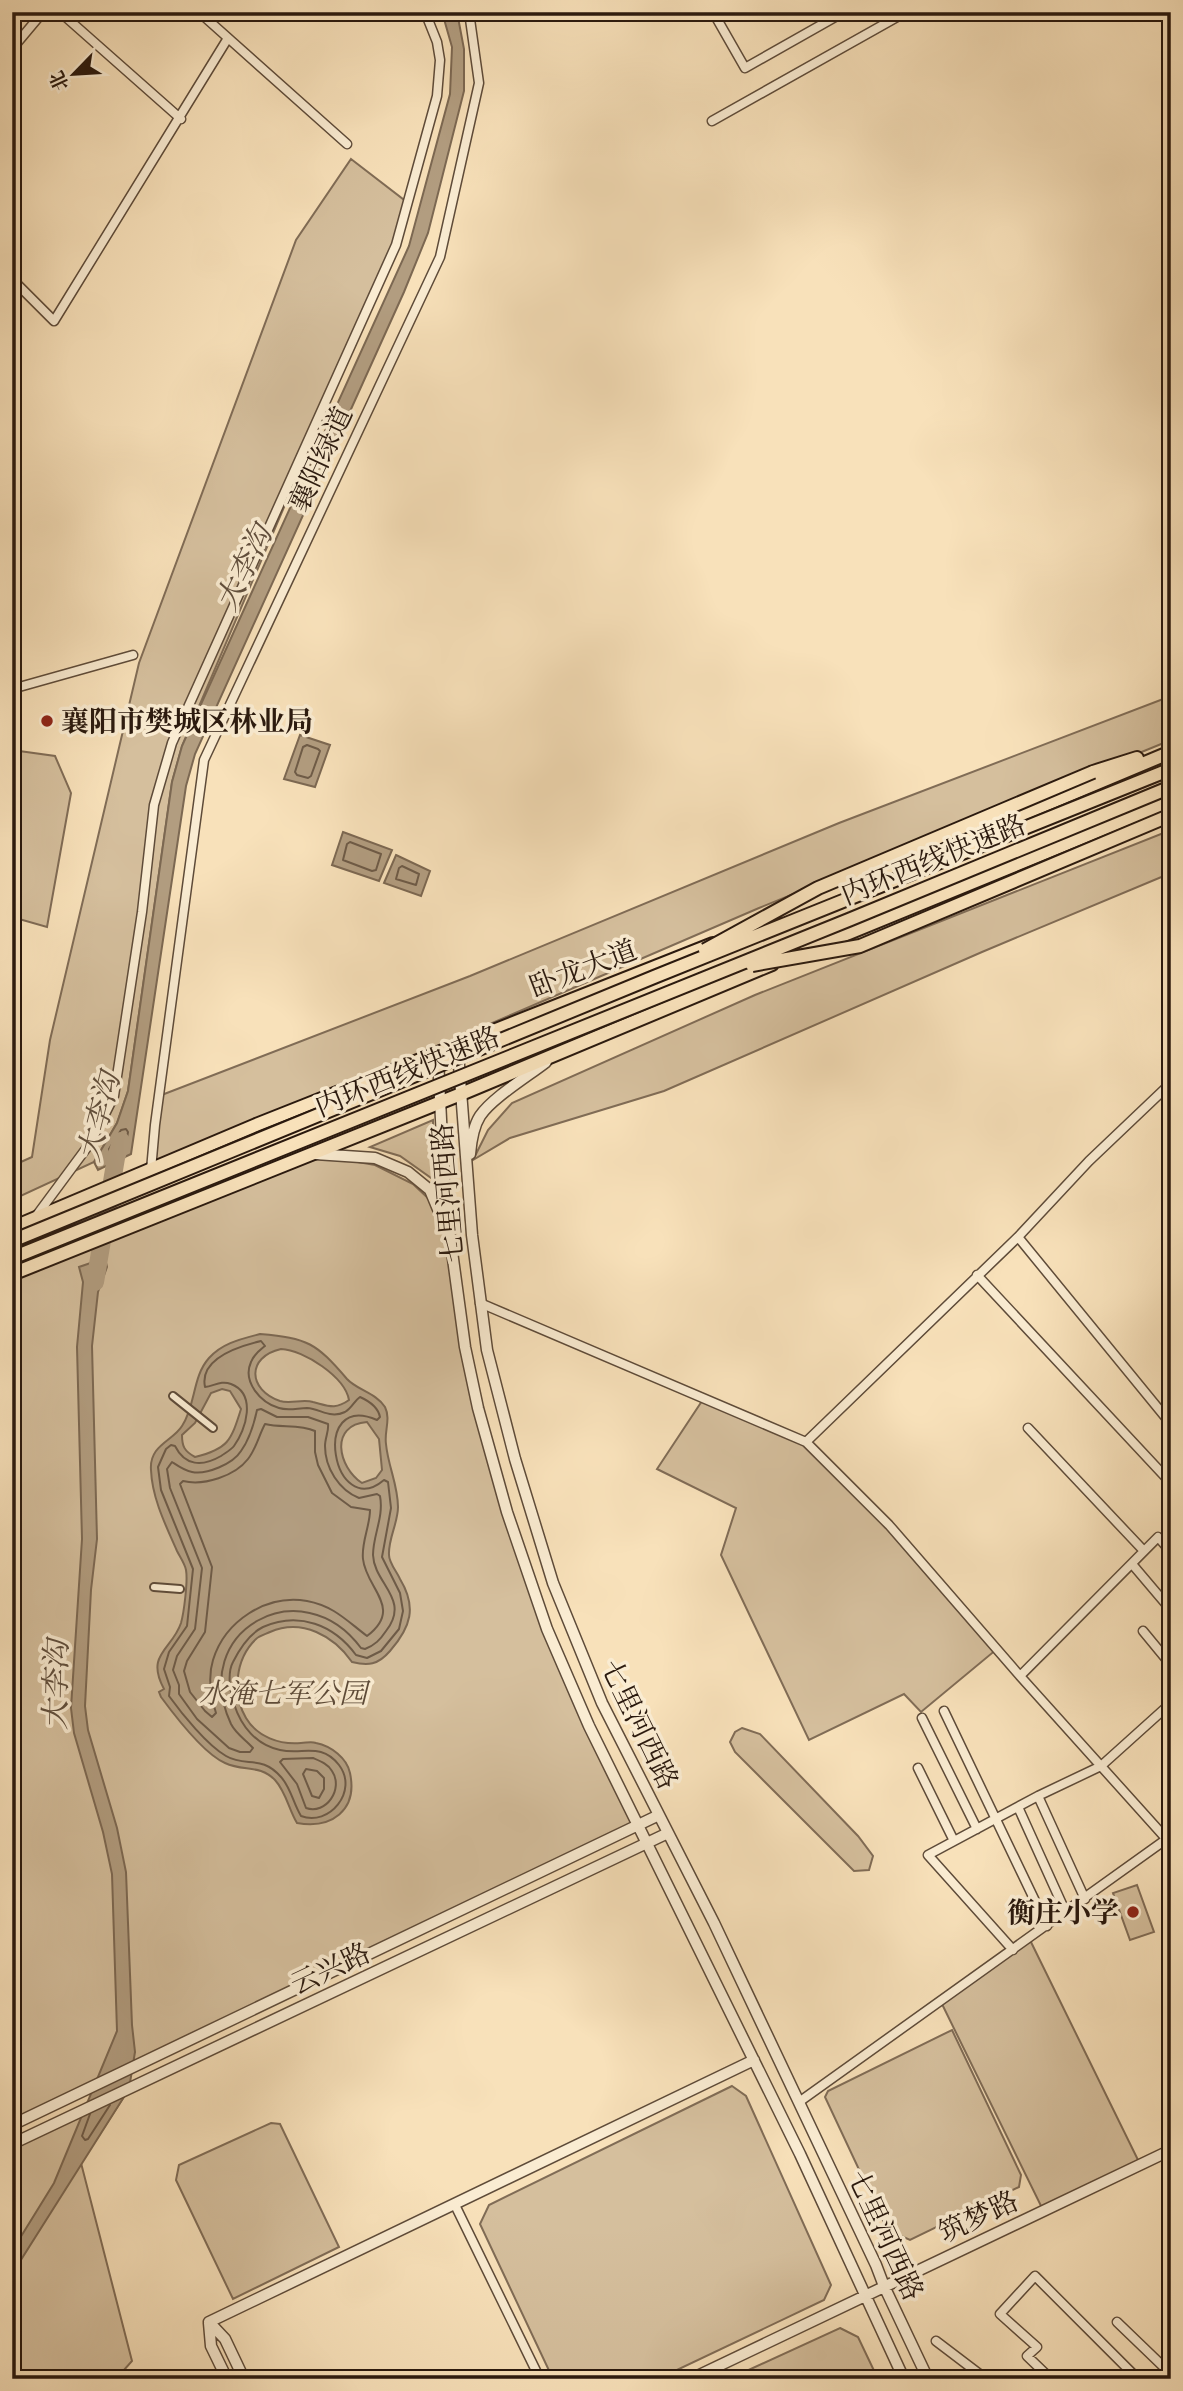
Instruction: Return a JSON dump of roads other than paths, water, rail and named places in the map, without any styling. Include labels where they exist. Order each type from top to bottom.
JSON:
[{"type":"highway","name":"卧龙大道","points":[[12,1227],[438,1051],[724,939],[1171,749]]},
{"type":"highway","points":[[654,977],[818,888],[1093,772],[1171,749]]},
{"type":"highway","name":"内环西线快速路","points":[[12,1241],[654,977],[1171,769]]},
{"type":"highway","name":"内环西线快速路","points":[[12,1258],[1171,787]]},
{"type":"highway","points":[[12,1274],[440,1103],[1171,801]]},
{"type":"highway","points":[[728,969],[860,946],[1171,815]]},
{"type":"street","points":[[12,49],[43,12]]},
{"type":"street","points":[[60,12],[181,119]]},
{"type":"street","points":[[35,1218],[91,1142],[114,1096],[142,912],[154,805],[172,743],[396,245],[437,96],[440,60],[425,12]]},
{"type":"street","name":"襄阳绿道","points":[[151,1170],[204,760],[440,257],[479,83],[469,12]]},
{"type":"street","points":[[713,12],[745,68],[845,12]]},
{"type":"street","points":[[712,121],[906,12]]},
{"type":"street","points":[[205,14],[228,38],[347,144]]},
{"type":"street","points":[[12,279],[54,321],[181,119],[228,38]]},
{"type":"street","points":[[12,689],[133,655]]},
{"type":"street","name":"七里河西路","points":[[457,1044],[468,1197],[487,1350],[515,1459],[553,1583],[602,1703],[714,1923],[928,2379]]},
{"type":"street","name":"七里河西路","points":[[438,1051],[449,1236],[465,1347],[475,1396],[507,1512],[547,1629],[589,1726],[754,2060],[904,2379]]},
{"type":"street","points":[[468,1197],[471,1142],[480,1116],[555,1055]]},
{"type":"street","points":[[806,1442],[1018,1237],[1089,1161],[1171,1083]]},
{"type":"street","points":[[311,1154],[375,1157],[408,1172],[429,1190],[449,1236]]},
{"type":"street","points":[[1018,1237],[1171,1424]]},
{"type":"street","points":[[977,1275],[1171,1483]]},
{"type":"street","points":[[480,1303],[806,1442],[890,1525],[1020,1676],[1169,1840],[799,2102]]},
{"type":"street","points":[[173,1396],[213,1428]]},
{"type":"street","points":[[1028,1428],[1144,1551]]},
{"type":"street","points":[[1020,1676],[1158,1537],[1171,1552]]},
{"type":"street","points":[[1132,1564],[1171,1610]]},
{"type":"street","points":[[154,1587],[180,1589]]},
{"type":"street","points":[[1143,1631],[1171,1665]]},
{"type":"street","points":[[1013,1950],[928,1855],[1038,1796],[1101,1766],[1171,1703]]},
{"type":"street","points":[[944,1710],[1047,1926]]},
{"type":"street","points":[[922,1718],[977,1829]]},
{"type":"street","points":[[918,1768],[954,1841]]},
{"type":"street","points":[[1038,1796],[1085,1899]]},
{"type":"street","points":[[1018,1807],[1066,1913]]},
{"type":"street","name":"云兴路","points":[[12,2125],[659,1815]]},
{"type":"street","name":"云兴路","points":[[12,2144],[668,1833]]},
{"type":"street","points":[[209,2322],[754,2060]]},
{"type":"street","name":"筑梦路","points":[[691,2379],[1171,2150]]},
{"type":"street","points":[[455,2205],[540,2379]]},
{"type":"street","points":[[1051,2379],[1027,2356],[1037,2347],[1000,2314],[1035,2276],[1138,2379]]},
{"type":"street","points":[[209,2322],[211,2346],[227,2379]]},
{"type":"street","points":[[209,2322],[225,2339],[244,2379]]},
{"type":"street","points":[[1117,2322],[1171,2374]]},
{"type":"street","points":[[936,2341],[986,2379]]},
{"type":"water","points":[[442,12],[457,12],[464,49],[464,91],[428,233],[404,292],[195,754],[186,786],[131,1154],[98,1170],[94,1162],[117,1123],[128,1091],[172,782],[182,746],[409,246],[450,94],[452,47]]},
{"type":"water","points":[[300,735],[330,745],[315,787],[284,779]]},
{"type":"water","points":[[343,832],[392,850],[379,881],[332,865]]},
{"type":"water","points":[[396,855],[430,871],[421,896],[384,883]]},
{"type":"water","points":[[105,1258],[107,1267],[98,1292],[92,1346],[97,1539],[91,1590],[85,1706],[88,1730],[117,1828],[126,1872],[135,2052],[129,2089],[12,2274],[12,2251],[54,2183],[117,2031],[112,1874],[103,1832],[74,1733],[71,1708],[82,1539],[77,1347],[83,1282],[79,1267]]},
{"type":"water","points":[[260,1334],[310,1344],[327,1357],[351,1383],[381,1402],[387,1416],[386,1444],[398,1507],[389,1558],[405,1589],[410,1608],[403,1634],[381,1659],[363,1664],[352,1662],[336,1644],[316,1632],[305,1628],[282,1628],[256,1639],[244,1656],[238,1677],[237,1688],[242,1709],[256,1730],[277,1741],[312,1742],[322,1745],[333,1750],[346,1762],[350,1773],[350,1798],[339,1814],[321,1823],[297,1823],[282,1790],[269,1775],[225,1763],[208,1752],[182,1724],[159,1692],[164,1689],[157,1668],[162,1653],[181,1623],[186,1575],[185,1565],[168,1532],[157,1501],[151,1462],[158,1449],[182,1426],[200,1374],[209,1358],[226,1345]],"holes":[[[281,1349],[301,1354],[322,1366],[340,1382],[349,1400],[332,1406],[309,1401],[284,1402],[269,1396],[257,1382],[257,1366],[270,1353]],[[222,1389],[230,1391],[241,1409],[227,1442],[215,1451],[195,1457],[184,1448],[182,1435],[195,1423],[211,1393]],[[367,1422],[379,1439],[382,1470],[376,1478],[362,1483],[347,1467],[341,1448],[342,1438],[355,1425]]]},
{"type":"waterway","name":"大李沟","points":[[95,1282],[121,1141]]},
{"type":"place","name":"襄阳市樊城区林业局","points":[[47,721]]},
{"type":"place","name":"衡庄小学","points":[[1133,1912]]},
{"type":"park label","name":"水淹七军公园","points":[[283,1693]]}]
